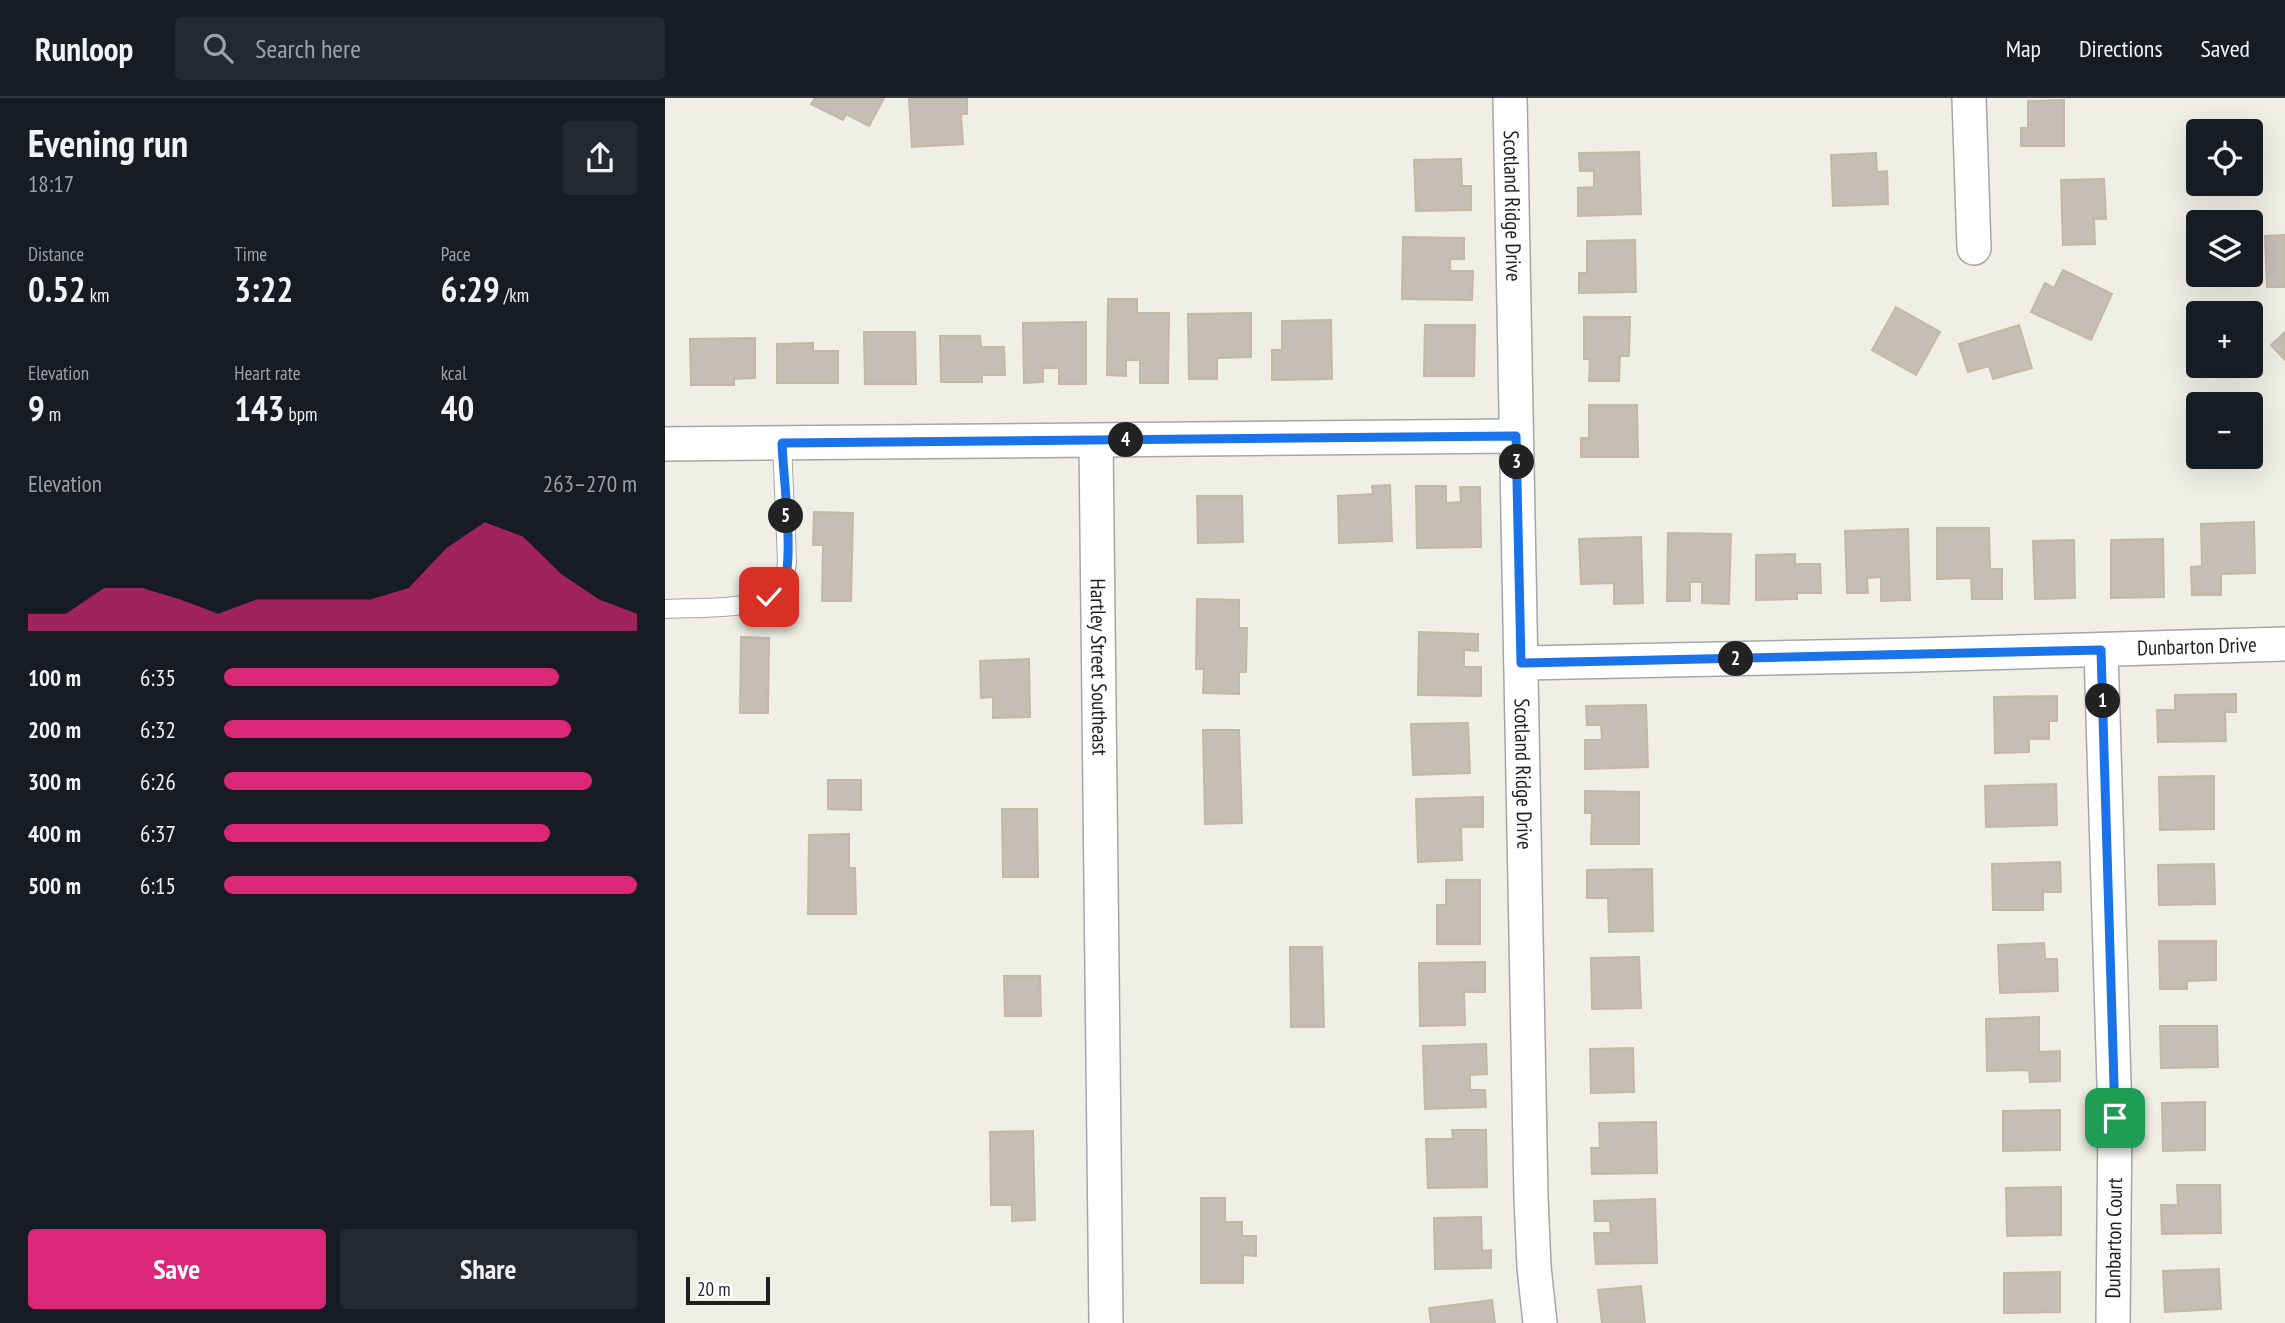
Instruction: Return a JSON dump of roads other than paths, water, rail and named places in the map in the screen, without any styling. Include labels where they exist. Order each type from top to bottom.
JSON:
[{"type":"street","name":"Scotland Ridge Drive","points":[[1510,98],[1531,1196],[1540,1323]]},
{"type":"street","points":[[1969,98],[1974,248]]},
{"type":"street","points":[[665,444],[1516,436]]},
{"type":"street","name":"Hartley Street Southeast","points":[[1096,441],[1106,1323]]},
{"type":"street","name":"Dunbarton Drive","points":[[1521,663],[2285,644]]},
{"type":"street","name":"Dunbarton Court","points":[[2101,650],[2115,1118],[2113,1323]]},
{"type":"lane","points":[[665,609],[754,604],[779,591],[785,579],[787,561],[782,443]]}]
